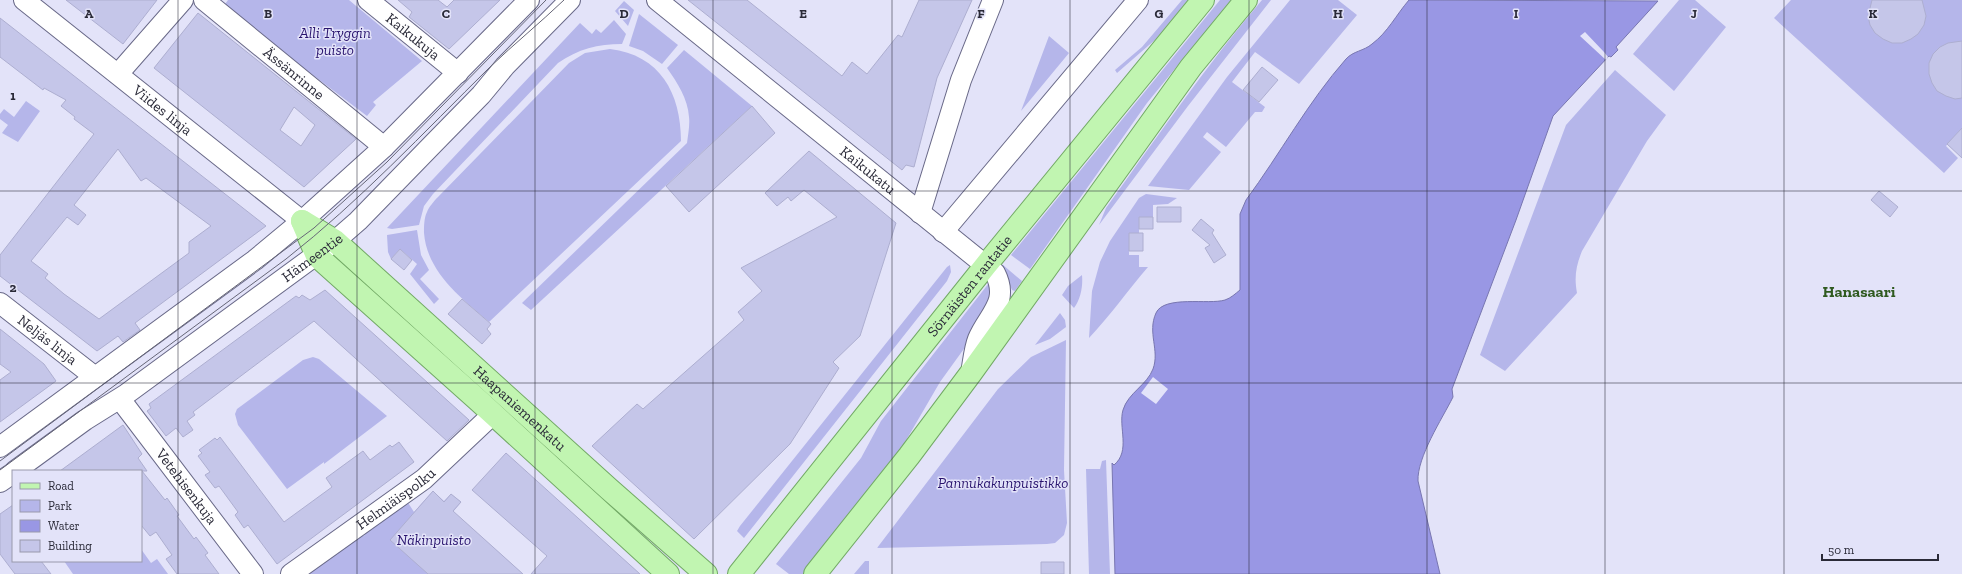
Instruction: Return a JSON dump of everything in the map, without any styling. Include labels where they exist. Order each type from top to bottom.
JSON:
[{"type":"main road","name":"Sörnäisten rantatie","points":[[739,574],[986,265],[1203,0]]},
{"type":"main road","points":[[815,574],[909,456],[971,373],[1174,91],[1246,0]]},
{"type":"main road","name":"Viides linja","points":[[302,221],[335,241]]},
{"type":"main road","name":"Viides linja","points":[[302,221],[317,256]]},
{"type":"main road","name":"Haapaniemenkatu","points":[[335,241],[609,489],[706,574]]},
{"type":"main road","name":"Haapaniemenkatu","points":[[317,256],[668,574]]},
{"type":"street","name":"Viides linja","points":[[24,0],[302,221]]},
{"type":"street","points":[[118,74],[183,0]]},
{"type":"street","name":"Ässänrinne","points":[[204,0],[384,147]]},
{"type":"street","points":[[0,447],[255,260],[302,221],[384,147],[529,0]]},
{"type":"street","name":"Hämeentie","points":[[17,470],[85,420],[120,399],[317,256],[335,241],[358,221],[481,95],[505,66],[570,0]]},
{"type":"street","name":"Kaikukatu","points":[[657,0],[986,265],[998,279],[1000,298],[997,308],[977,340],[971,373]]},
{"type":"street","points":[[920,213],[961,80],[993,0]]},
{"type":"street","points":[[944,232],[1138,0]]},
{"type":"street","name":"Kaikukuja","points":[[370,1],[458,73]]},
{"type":"street","name":"Neljäs linja","points":[[0,303],[95,377]]},
{"type":"street","name":"Vetehisenkuja","points":[[120,399],[247,572]]},
{"type":"street","name":"Helmiäispolku","points":[[291,574],[424,479],[493,414]]},
{"type":"street","name":"Hämeentie","points":[[0,482],[12,473]]},
{"type":"green space","name":"Alli Tryggin puisto","points":[[228,0],[349,0],[422,61],[373,102],[376,105],[367,116],[223,7]]},
{"type":"green space","points":[[1182,0],[1188,0],[1156,39],[1117,73],[1115,70],[1142,47]]},
{"type":"green space","points":[[1220,0],[1231,0],[1147,103],[1030,269],[1011,255]]},
{"type":"green space","points":[[1262,0],[1271,0],[1188,106],[1099,225],[1106,208],[1163,128],[1221,50]]},
{"type":"green space","points":[[1290,0],[1338,0],[1357,15],[1299,84],[1255,52],[1232,82],[1265,107],[1262,112],[1255,112],[1226,147],[1207,132],[1203,137],[1221,152],[1189,190],[1148,186],[1227,77]]},
{"type":"green space","points":[[1679,0],[1695,0],[1726,27],[1674,91],[1633,54]]},
{"type":"green space","points":[[1791,0],[1962,0],[1962,128],[1946,146],[1958,158],[1944,173],[1774,18]]},
{"type":"green space","points":[[624,1],[634,10],[628,26],[615,11]]},
{"type":"green space","points":[[639,14],[678,45],[662,64],[643,51],[629,46]]},
{"type":"green space","points":[[614,20],[626,34],[622,44],[588,48],[573,54],[558,63],[433,194],[424,206],[419,225],[392,229],[387,228],[580,23],[592,34],[596,29],[601,33]]},
{"type":"green space","points":[[1049,36],[1069,53],[1021,111]]},
{"type":"green space","points":[[610,49],[627,53],[642,59],[654,68],[664,79],[672,92],[677,107],[681,141],[489,322],[457,294],[447,283],[431,260],[424,233],[427,212],[436,199],[569,63],[585,53]]},
{"type":"green space","points":[[684,50],[752,106],[531,310],[522,303],[687,143],[689,120],[687,104],[678,85],[667,68]]},
{"type":"green space","points":[[1615,70],[1666,115],[1647,141],[1582,251],[1576,272],[1577,293],[1505,371],[1480,355],[1566,125]]},
{"type":"green space","points":[[26,101],[40,111],[18,142],[2,133],[8,125],[0,119],[0,114],[4,109],[14,117]]},
{"type":"green space","points":[[1146,194],[1177,198],[1168,204],[1153,205],[1153,217],[1139,217],[1139,233],[1129,233],[1129,255],[1139,255],[1139,267],[1148,267],[1089,338],[1092,291],[1100,262],[1110,241],[1139,198]]},
{"type":"green space","points":[[417,230],[421,255],[429,270],[420,279],[439,299],[434,304],[410,274],[417,264],[400,249],[391,259],[388,252],[387,235]]},
{"type":"green space","points":[[950,265],[951,272],[947,281],[744,538],[737,531],[740,526]]},
{"type":"green space","points":[[1003,265],[1022,281],[1015,291],[1012,290],[1002,267]]},
{"type":"green space","points":[[1082,275],[1081,292],[1074,308],[1062,295],[1068,286]]},
{"type":"green space","points":[[989,283],[992,293],[984,321],[940,382],[901,449],[803,574],[789,574],[776,564],[861,458],[881,421]]},
{"type":"green space","points":[[1060,313],[1065,320],[1066,327],[1050,339],[1035,345]]},
{"type":"green space","name":"Pannukakunpuistikko","points":[[1066,340],[1064,470],[1067,523],[1064,535],[1055,543],[1047,544],[877,548],[998,389],[1031,357]]},
{"type":"green space","points":[[313,357],[319,359],[387,416],[324,464],[324,462],[287,489],[238,425],[235,414],[237,409],[303,360]]},
{"type":"green space","points":[[1106,460],[1110,574],[1089,574],[1086,469],[1100,469],[1102,461]]},
{"type":"green space","name":"Näkinpuisto","points":[[433,491],[444,501],[451,494],[461,502],[453,512],[523,574],[301,574],[359,536],[364,536],[367,530],[405,498],[414,512]]},
{"type":"green space","points":[[142,550],[151,563],[157,559],[168,574],[73,574],[65,562],[142,562]]},
{"type":"green space","points":[[865,561],[869,561],[869,574],[854,574]]},
{"type":"water","points":[[1409,0],[1658,1],[1616,47],[1618,50],[1611,57],[1608,57],[1553,116],[1516,220],[1452,389],[1453,397],[1426,450],[1419,471],[1418,481],[1440,574],[1115,574],[1112,463],[1114,465],[1122,453],[1122,417],[1125,404],[1150,375],[1153,369],[1155,355],[1153,328],[1156,313],[1161,307],[1177,302],[1225,300],[1240,290],[1240,214],[1246,200],[1332,76],[1349,56],[1369,46],[1378,39]]},
{"type":"pier","points":[[1585,32],[1608,57],[1606,60],[1580,36]]},
{"type":"pier","points":[[1153,377],[1168,389],[1156,404],[1141,393]]},
{"type":"building","points":[[66,0],[157,0],[123,44]]},
{"type":"building","points":[[398,0],[438,0],[447,7],[454,0],[500,0],[449,49],[409,17],[412,12]]},
{"type":"building","points":[[688,0],[747,0],[842,76],[852,62],[867,74],[898,35],[902,37],[919,0],[972,0],[937,78],[914,167],[906,165],[902,170]]},
{"type":"building","points":[[1872,0],[1922,0],[1926,16],[1924,25],[1918,34],[1902,43],[1892,43],[1883,39],[1875,33],[1870,25],[1868,16]]},
{"type":"building","points":[[198,13],[356,139],[304,187],[154,68]],"holes":[[[294,107],[315,125],[301,146],[280,130]]]},
{"type":"building","points":[[0,18],[266,226],[135,323],[140,330],[123,342],[118,336],[97,351],[0,276],[0,255],[94,134],[74,119],[75,117],[61,106],[66,100],[44,88],[43,90],[0,57]],"holes":[[[118,149],[141,181],[146,178],[211,226],[189,242],[189,253],[99,319],[64,294],[45,278],[48,274],[31,261],[67,217],[78,225],[86,215],[74,205]]]},
{"type":"building","points":[[1962,41],[1962,98],[1955,99],[1937,91],[1929,74],[1929,63],[1933,54],[1940,47],[1948,43]]},
{"type":"building","points":[[1262,67],[1278,80],[1259,102],[1243,90]]},
{"type":"building","points":[[752,106],[775,133],[689,212],[666,186]]},
{"type":"building","points":[[1962,128],[1962,158],[1947,144]]},
{"type":"building","points":[[809,151],[896,223],[860,336],[833,362],[839,368],[790,444],[694,539],[592,446],[637,404],[643,409],[744,320],[738,312],[762,291],[741,268],[837,217],[804,190],[791,201],[788,197],[777,206],[765,193]]},
{"type":"building","points":[[1879,191],[1898,207],[1890,217],[1871,200]]},
{"type":"building","points":[[1157,207],[1181,207],[1181,222],[1157,222]]},
{"type":"building","points":[[1139,217],[1153,217],[1153,229],[1139,229]]},
{"type":"building","points":[[1201,219],[1214,230],[1212,233],[1226,255],[1214,263],[1205,248],[1210,245],[1192,230]]},
{"type":"building","points":[[1129,233],[1143,233],[1143,251],[1129,251]]},
{"type":"building","points":[[400,249],[412,260],[404,270],[391,259]]},
{"type":"building","points":[[325,290],[469,420],[447,441],[314,321],[193,412],[195,415],[187,421],[193,430],[183,437],[176,428],[166,436],[147,411],[151,408],[149,404],[296,296],[299,298],[302,295],[310,300]]},
{"type":"building","points":[[462,299],[491,324],[487,329],[491,334],[482,344],[448,314]]},
{"type":"building","points":[[0,329],[44,364],[56,381],[0,422],[0,380],[11,372],[0,364]]},
{"type":"building","points":[[123,425],[142,454],[138,458],[147,471],[142,470],[61,470]]},
{"type":"building","points":[[220,437],[284,522],[332,487],[326,478],[363,451],[370,460],[390,445],[392,447],[399,442],[414,462],[277,564],[248,525],[244,528],[235,515],[238,512],[219,486],[215,488],[205,475],[210,472],[198,456],[202,453],[199,450],[215,438],[217,440]]},
{"type":"building","points":[[506,453],[640,574],[531,574],[547,556],[472,490]]},
{"type":"building","points":[[142,471],[165,500],[167,498],[179,515],[177,516],[194,539],[196,537],[208,553],[205,555],[219,574],[177,574],[166,559],[172,555],[156,532],[150,536],[142,526]]},
{"type":"building","points":[[433,491],[444,502],[451,494],[461,502],[453,511],[523,574],[428,574],[390,540]]},
{"type":"building","points":[[12,506],[12,562],[42,562],[51,574],[15,574],[0,554],[0,514]]},
{"type":"building","points":[[1041,562],[1064,562],[1064,574],[1041,574]]},
{"type":"tram line","points":[[0,461],[314,228],[387,162],[546,0]]},
{"type":"tram line","points":[[0,470],[286,259],[313,237],[391,166],[490,67],[564,0]]},
{"type":"district","name":"Hanasaari","points":[[1859,291]]}]
